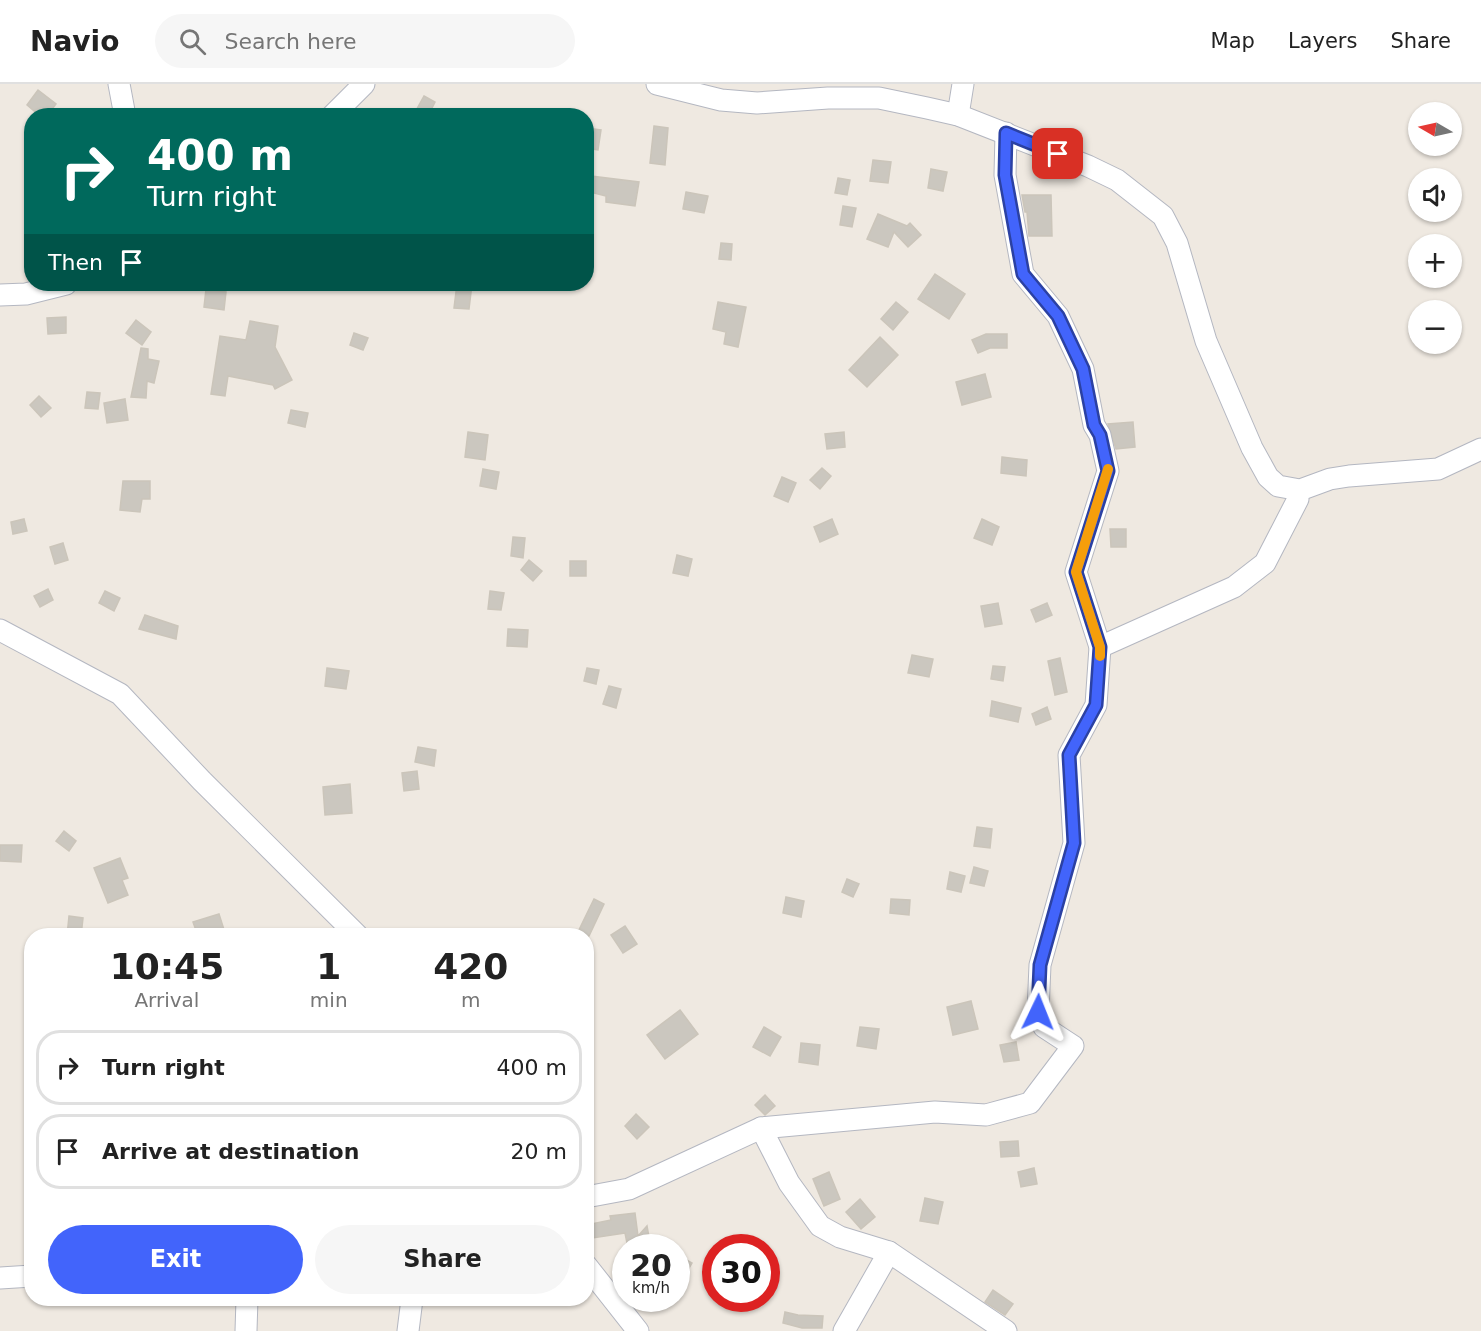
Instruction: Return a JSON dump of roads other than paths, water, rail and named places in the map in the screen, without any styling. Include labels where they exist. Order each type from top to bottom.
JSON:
[{"type":"street","points":[[119,84],[124,108]]},
{"type":"street","points":[[340,108],[364,84]]},
{"type":"street","points":[[657,84],[721,100],[745,102],[879,98],[958,115],[1088,166],[1117,180],[1163,216],[1177,243],[1206,341],[1243,428],[1268,477],[1278,486],[1300,490],[1349,476],[1438,469],[1481,449]]},
{"type":"street","points":[[958,115],[963,84]]},
{"type":"street","points":[[594,1196],[629,1189],[761,1128],[935,1112],[986,1115],[1030,1103],[1073,1046],[1044,1027],[1038,1012],[1040,965],[1074,843],[1069,755],[1096,705],[1100,647],[1076,572],[1108,471],[1100,435],[1094,425],[1083,369],[1058,316],[1023,274],[1005,175],[1006,133]]},
{"type":"street","points":[[0,295],[38,291]]},
{"type":"street","points":[[1100,647],[1234,587],[1265,563],[1298,499]]},
{"type":"street","points":[[0,630],[120,694],[202,781],[350,928]]},
{"type":"street","points":[[761,1128],[789,1183],[820,1226],[840,1237],[889,1252],[1006,1331]]},
{"type":"street","points":[[844,1331],[889,1252]]},
{"type":"street","points":[[594,1275],[638,1331]]},
{"type":"street","points":[[0,1278],[24,1276]]},
{"type":"street","points":[[246,1331],[247,1306]]},
{"type":"street","points":[[408,1331],[411,1306]]}]
